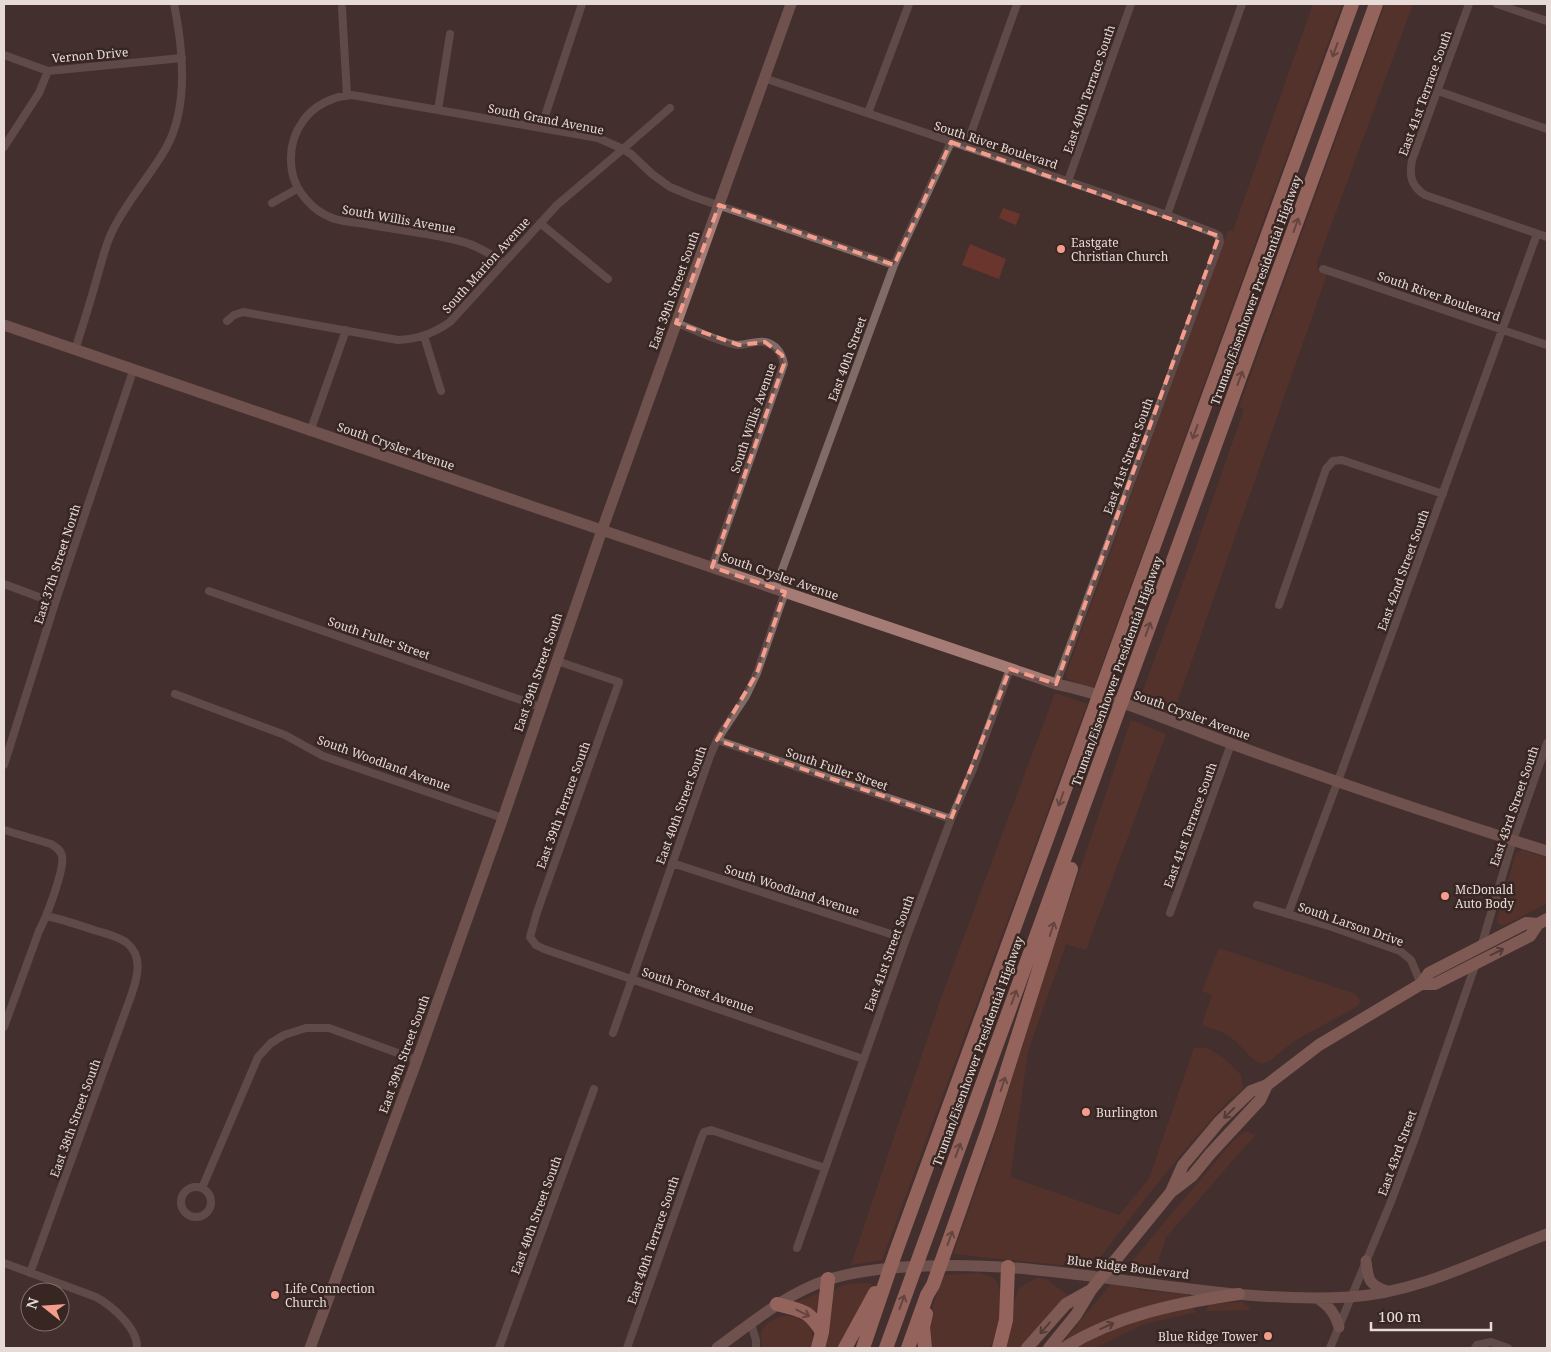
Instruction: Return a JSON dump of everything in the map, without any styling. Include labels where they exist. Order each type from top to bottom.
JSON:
[{"type":"highway","name":"Truman/Eisenhower Presidential Highway","points":[[862,1348],[1352,4]]},
{"type":"highway","name":"Truman/Eisenhower Presidential Highway","points":[[886,1348],[1376,4]]},
{"type":"highway","points":[[925,1348],[923,1327],[933,1285],[990,1124],[1070,870],[1108,741]]},
{"type":"highway","points":[[845,1348],[895,1254]]},
{"type":"highway","points":[[998,1348],[1006,1320],[1008,1267]]},
{"type":"highway","points":[[818,1348],[822,1332],[828,1279]]},
{"type":"highway","points":[[908,1348],[927,1295],[933,1285]]},
{"type":"highway","points":[[777,1304],[806,1313],[815,1321],[822,1332]]},
{"type":"main road","name":"East 39th Street South","points":[[310,1348],[503,818],[602,530],[791,4]]},
{"type":"main road","name":"South Crysler Avenue","points":[[4,325],[310,432],[712,568],[1056,684],[1076,688],[1148,712],[1231,744],[1547,851]]},
{"type":"main road","points":[[1049,1348],[1076,1315],[1091,1290],[1171,1192],[1183,1165],[1219,1122],[1251,1091],[1267,1085],[1319,1045],[1421,984],[1429,973],[1526,923],[1542,921]]},
{"type":"main road","points":[[1421,984],[1435,984],[1530,936],[1542,921]]},
{"type":"main road","name":"Blue Ridge Boulevard","points":[[717,1348],[777,1304],[798,1292],[828,1279],[858,1273],[906,1267],[952,1265],[1008,1267],[1239,1294],[1274,1297],[1351,1297],[1389,1291],[1442,1276],[1547,1234]]},
{"type":"main road","points":[[1366,1261],[1370,1282],[1378,1288],[1389,1291]]},
{"type":"main road","points":[[1027,1348],[1066,1304],[1091,1290]]},
{"type":"main road","points":[[1064,1348],[1087,1335],[1153,1309],[1199,1299],[1239,1294]]},
{"type":"main road","points":[[1316,1298],[1331,1308],[1339,1327]]},
{"type":"street","points":[[75,350],[111,234],[120,217],[166,149],[175,131],[181,102],[182,58],[174,4]]},
{"type":"street","points":[[541,128],[582,4]]},
{"type":"street","points":[[868,113],[908,4]]},
{"type":"street","points":[[966,147],[1017,4]]},
{"type":"street","name":"East 40th Terrace South","points":[[1068,181],[1131,4]]},
{"type":"street","points":[[1167,215],[1242,4]]},
{"type":"street","name":"East 41st Terrace South","points":[[1469,4],[1412,160],[1410,174],[1412,182],[1416,189],[1425,195],[1538,234]]},
{"type":"street","points":[[1497,4],[1547,21]]},
{"type":"street","points":[[272,203],[298,188],[292,176],[290,160],[292,143],[298,128],[318,106],[333,99],[347,96],[342,8]]},
{"type":"street","points":[[438,110],[450,34]]},
{"type":"street","name":"Vernon Drive","points":[[4,55],[48,71],[182,58]]},
{"type":"street","points":[[4,147],[39,93],[48,71]]},
{"type":"street","name":"South River Boulevard","points":[[764,78],[1167,215],[1214,232],[1219,236]]},
{"type":"street","points":[[1438,91],[1547,129]]},
{"type":"street","name":"South Grand Avenue","points":[[347,96],[352,95],[598,138],[631,154],[652,174],[670,187],[694,197],[894,265]]},
{"type":"street","name":"South Marion Avenue","points":[[227,322],[234,315],[243,312],[398,340],[410,340],[438,330],[450,322],[556,204],[670,108]]},
{"type":"street","name":"East 40th Street","points":[[780,590],[894,265],[951,142]]},
{"type":"street","name":"South Willis Avenue","points":[[298,188],[312,206],[332,218],[460,241],[482,249],[504,263]]},
{"type":"street","points":[[540,224],[608,280]]},
{"type":"street","points":[[1538,234],[1547,237]]},
{"type":"street","name":"East 42nd Street South","points":[[1288,914],[1538,234]]},
{"type":"street","name":"East 41st Street South","points":[[1056,684],[1220,242],[1219,236]]},
{"type":"street","name":"South River Boulevard","points":[[1323,268],[1547,345]]},
{"type":"street","name":"South Willis Avenue","points":[[676,323],[717,339],[739,345],[765,342],[777,349],[782,355],[784,364],[712,568]]},
{"type":"street","points":[[310,432],[346,330]]},
{"type":"street","points":[[424,336],[441,391]]},
{"type":"street","name":"East 37th Street North","points":[[4,765],[55,603],[133,371]]},
{"type":"street","points":[[1279,605],[1326,469],[1333,461],[1342,460],[1443,494]]},
{"type":"street","points":[[4,584],[55,603]]},
{"type":"street","name":"East 40th Street South","points":[[613,1033],[717,740],[746,696],[757,673],[780,590]]},
{"type":"street","name":"South Fuller Street","points":[[209,591],[541,707]]},
{"type":"street","name":"East 39th Terrace South","points":[[530,937],[540,903],[619,682],[557,661]]},
{"type":"street","name":"East 41st Street South","points":[[797,1248],[906,939],[951,819],[973,769],[1010,668]]},
{"type":"street","name":"South Woodland Avenue","points":[[175,694],[285,735],[323,756],[503,818]]},
{"type":"street","name":"South Fuller Street","points":[[717,740],[951,819]]},
{"type":"street","name":"East 43rd Street South","points":[[1476,962],[1513,840],[1547,742]]},
{"type":"street","name":"East 41st Terrace South","points":[[1170,913],[1231,744]]},
{"type":"street","points":[[4,830],[52,844],[58,848],[62,855],[62,866],[46,916],[4,1027]]},
{"type":"street","name":"South Woodland Avenue","points":[[672,863],[906,939]]},
{"type":"street","name":"South Larson Drive","points":[[1257,905],[1400,951],[1411,960],[1421,984]]},
{"type":"street","name":"East 38th Street South","points":[[30,1273],[139,970],[138,960],[127,943],[72,922],[46,916]]},
{"type":"street","name":"South Forest Avenue","points":[[530,937],[536,945],[544,950],[863,1059]]},
{"type":"street","name":"East 43rd Street","points":[[1330,1348],[1390,1204],[1415,1138],[1476,962]]},
{"type":"street","points":[[202,1188],[258,1057],[271,1043],[284,1035],[306,1028],[330,1028],[416,1060]]},
{"type":"street","name":"East 40th Street South","points":[[499,1348],[594,1089]]},
{"type":"street","name":"East 40th Terrace South","points":[[627,1348],[704,1132],[711,1130],[825,1168]]},
{"type":"street","points":[[196,1186],[202,1188],[210,1196],[210,1208],[202,1216],[190,1216],[182,1207],[182,1196],[190,1188],[196,1186]]},
{"type":"street","points":[[4,1264],[96,1296],[119,1314],[130,1327],[138,1343],[137,1348]]},
{"type":"street","points":[[751,1324],[756,1340],[756,1348]]},
{"type":"street","points":[[1475,1348],[1477,1345],[1492,1342],[1508,1348]]},
{"type":"highlighted area","points":[[951,142],[1219,236],[1056,684],[1010,669],[951,819],[717,740],[757,673],[785,592],[712,567],[784,364],[782,355],[765,342],[739,345],[676,323],[719,205],[894,265]]},
{"type":"shaded area","points":[[1313,4],[1342,4],[1093,689],[1068,679],[1066,677],[1067,671],[1228,230],[1233,231]]},
{"type":"shaded area","points":[[1385,4],[1413,4],[1317,263],[1318,271],[1327,274],[1172,717],[1138,704],[1195,550],[1244,409],[1239,407]]},
{"type":"shaded area","points":[[1003,208],[1020,214],[1016,225],[999,218]]},
{"type":"shaded area","points":[[970,244],[1006,259],[999,279],[962,265]]},
{"type":"shaded area","points":[[1055,693],[1087,704],[882,1260],[851,1265],[940,1001]]},
{"type":"shaded area","points":[[1131,720],[1166,734],[1086,950],[1066,944],[1028,1051],[1010,1177],[1119,1215],[1149,1179],[1194,1048],[1207,1048],[1225,1059],[1241,1075],[1243,1088],[1237,1095],[1232,1097],[1178,1158],[1095,1264],[1080,1267],[953,1254],[990,1152],[1040,987]]},
{"type":"shaded area","points":[[1522,850],[1547,858],[1547,903],[1505,925],[1500,925],[1497,922],[1498,916],[1516,853]]},
{"type":"shaded area","points":[[1219,948],[1355,994],[1360,1001],[1358,1006],[1294,1041],[1269,1061],[1259,1063],[1230,1037],[1202,1025],[1212,995],[1202,991]]},
{"type":"shaded area","points":[[1245,1132],[1255,1135],[1166,1237],[1154,1275],[1143,1272],[1132,1261],[1234,1140]]},
{"type":"shaded area","points":[[980,1273],[992,1277],[1000,1291],[1001,1312],[999,1323],[989,1348],[933,1348],[929,1330],[930,1321],[934,1302],[944,1275]]},
{"type":"shaded area","points":[[1037,1278],[1046,1279],[1069,1296],[1021,1348],[999,1348],[1019,1288]]},
{"type":"shaded area","points":[[872,1283],[841,1348],[823,1348],[834,1291],[842,1286]]},
{"type":"shaded area","points":[[1112,1283],[1147,1291],[1188,1295],[1188,1299],[1059,1347]]},
{"type":"shaded area","points":[[819,1293],[821,1294],[818,1321],[792,1304]]},
{"type":"shaded area","points":[[1242,1302],[1250,1310],[1206,1311],[1209,1304]]},
{"type":"shaded area","points":[[1191,1307],[1197,1312],[1144,1324],[1095,1348],[1071,1348],[1140,1317]]},
{"type":"shaded area","points":[[783,1316],[798,1318],[807,1323],[812,1333],[812,1348],[761,1348],[761,1335],[766,1325],[772,1320]]},
{"type":"place","name":"Eastgate Christian Church","points":[[1061,249]]},
{"type":"place","name":"McDonald Auto Body","points":[[1445,896]]},
{"type":"place","name":"Burlington","points":[[1086,1112]]},
{"type":"place","name":"Life Connection Church","points":[[275,1295]]},
{"type":"place","name":"Blue Ridge Tower","points":[[1268,1336]]}]
